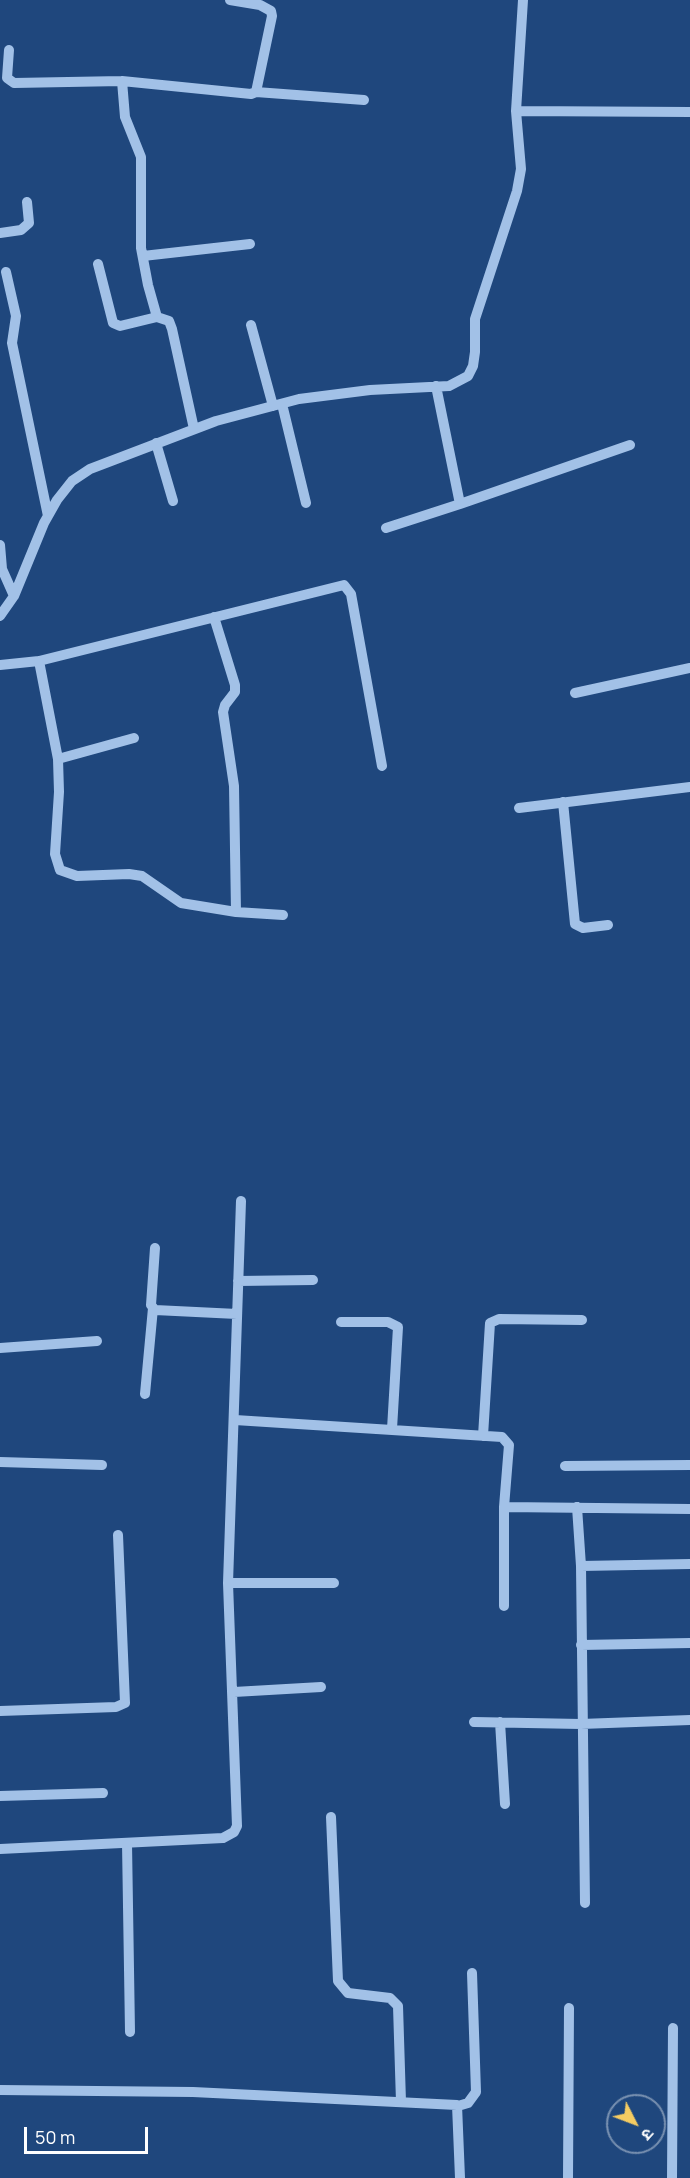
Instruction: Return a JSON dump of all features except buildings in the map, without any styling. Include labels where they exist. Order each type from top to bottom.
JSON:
[{"type":"street","points":[[230,0],[267,7],[272,16],[256,92]]},
{"type":"street","points":[[0,616],[15,596],[48,516],[72,481],[90,469],[195,429],[299,399],[370,390],[436,386],[458,383],[468,376],[473,366],[475,319],[517,191],[521,169],[516,111],[523,0]]},
{"type":"street","points":[[9,50],[7,78],[14,83],[122,81],[251,94],[256,92],[364,100]]},
{"type":"street","points":[[122,81],[125,117],[141,157],[143,256],[157,317]]},
{"type":"street","points":[[516,111],[690,112]]},
{"type":"street","points":[[0,233],[21,230],[29,223],[27,202]]},
{"type":"street","points":[[143,256],[250,244]]},
{"type":"street","points":[[98,264],[113,323],[120,326],[157,317],[169,321],[195,429]]},
{"type":"street","points":[[6,272],[16,316],[12,343],[48,516]]},
{"type":"street","points":[[251,325],[278,405],[306,503]]},
{"type":"street","points":[[436,386],[460,504]]},
{"type":"street","points":[[156,443],[173,501]]},
{"type":"street","points":[[386,528],[630,445]]},
{"type":"street","points":[[0,545],[2,569],[15,596]]},
{"type":"street","points":[[0,665],[39,661],[339,585],[349,589],[382,766]]},
{"type":"street","points":[[214,616],[236,685],[235,692],[225,705],[223,712],[234,786],[236,912]]},
{"type":"street","points":[[39,661],[57,759],[59,792],[55,854],[60,870],[77,876],[129,874],[142,876],[181,903],[236,912],[283,915]]},
{"type":"street","points":[[575,693],[690,668]]},
{"type":"street","points":[[57,759],[134,738]]},
{"type":"street","points":[[519,808],[690,787]]},
{"type":"street","points":[[563,802],[575,924],[583,928],[608,925]]},
{"type":"street","points":[[0,1849],[223,1838],[234,1832],[237,1826],[234,1692],[228,1583],[241,1201]]},
{"type":"street","points":[[146,1394],[155,1248]]},
{"type":"street","points":[[238,1281],[313,1280]]},
{"type":"street","points":[[153,1308],[157,1311],[237,1314]]},
{"type":"street","points":[[483,1436],[490,1323],[500,1319],[582,1320]]},
{"type":"street","points":[[341,1322],[388,1322],[398,1327],[392,1429]]},
{"type":"street","points":[[0,1348],[97,1341]]},
{"type":"street","points":[[235,1420],[502,1437],[509,1445],[504,1507],[504,1606]]},
{"type":"street","points":[[0,1462],[102,1466]]},
{"type":"street","points":[[565,1466],[690,1465]]},
{"type":"street","points":[[504,1507],[690,1509]]},
{"type":"street","points":[[577,1507],[581,1566],[581,1724],[585,1903]]},
{"type":"street","points":[[0,1711],[116,1707],[125,1702],[118,1535]]},
{"type":"street","points":[[581,1566],[690,1564]]},
{"type":"street","points":[[228,1583],[334,1583]]},
{"type":"street","points":[[581,1645],[690,1643]]},
{"type":"street","points":[[234,1692],[321,1687]]},
{"type":"street","points":[[474,1722],[581,1724],[690,1720]]},
{"type":"street","points":[[500,1722],[505,1804]]},
{"type":"street","points":[[0,1796],[104,1793]]},
{"type":"street","points":[[331,1817],[338,1981],[348,1993],[390,1998],[398,2006],[401,2102]]},
{"type":"street","points":[[128,1843],[130,2032]]},
{"type":"street","points":[[0,2090],[193,2092],[458,2106],[468,2103],[476,2092],[472,1972]]},
{"type":"street","points":[[568,2178],[569,2008]]},
{"type":"street","points":[[672,2178],[673,2028]]},
{"type":"street","points":[[458,2106],[460,2178]]}]
